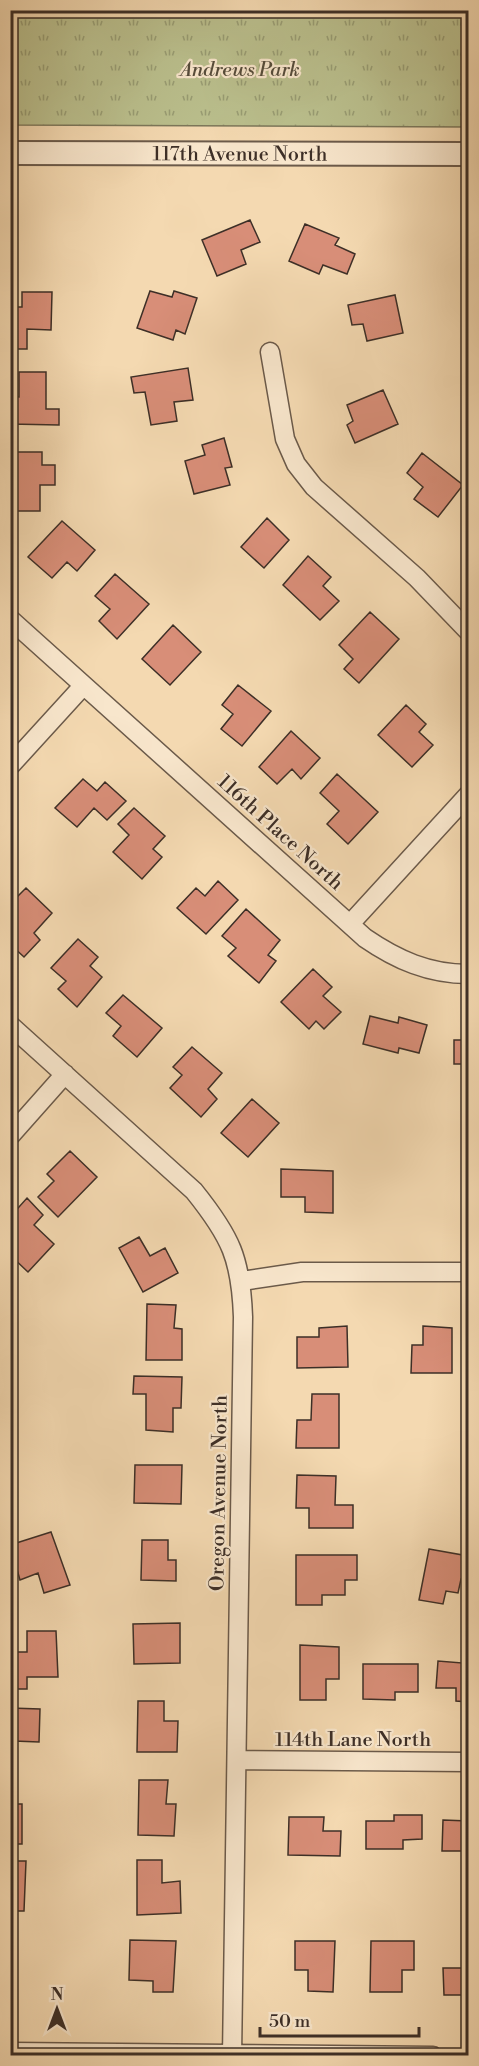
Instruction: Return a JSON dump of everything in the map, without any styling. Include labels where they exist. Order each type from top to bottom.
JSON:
[{"type":"street","name":"117th Avenue North","points":[[10,153],[468,154]]},
{"type":"street","points":[[270,352],[282,430],[296,464],[314,487],[417,578],[468,631]]},
{"type":"street","points":[[10,619],[83,686],[10,766]]},
{"type":"street","name":"116th Place North","points":[[83,686],[365,938],[391,956],[426,969],[468,974]]},
{"type":"street","points":[[350,924],[468,795]]},
{"type":"street","name":"Oregon Avenue North","points":[[10,1025],[194,1191],[217,1219],[239,1268],[242,1281],[232,2055]]},
{"type":"street","points":[[10,1136],[65,1074]]},
{"type":"street","points":[[242,1281],[312,1271],[468,1272]]},
{"type":"street","name":"114th Lane North","points":[[237,1760],[468,1762]]},
{"type":"street","points":[[10,2052],[433,2055]]},
{"type":"green space","name":"Andrews Park","points":[[11,10],[468,11],[468,127],[11,125]]},
{"type":"building","points":[[250,220],[260,242],[241,250],[246,264],[217,276],[202,240]]},
{"type":"building","points":[[305,224],[339,238],[335,245],[355,254],[347,274],[323,265],[319,274],[289,261]]},
{"type":"building","points":[[150,291],[172,297],[174,291],[197,298],[185,334],[176,330],[173,340],[137,328]]},
{"type":"building","points":[[22,292],[52,292],[51,330],[27,329],[27,349],[10,349],[14,307],[22,307]]},
{"type":"building","points":[[395,295],[403,333],[367,341],[363,324],[352,325],[348,305]]},
{"type":"building","points":[[188,368],[193,400],[174,402],[177,421],[151,425],[145,392],[134,393],[131,377]]},
{"type":"building","points":[[19,372],[46,372],[46,409],[59,409],[59,425],[10,424],[10,396],[19,397]]},
{"type":"building","points":[[383,390],[398,424],[355,443],[347,425],[353,421],[347,405]]},
{"type":"building","points":[[224,438],[232,467],[225,468],[230,485],[194,494],[185,461],[205,455],[202,445]]},
{"type":"building","points":[[10,452],[42,452],[42,465],[55,465],[55,485],[40,485],[40,511],[15,511],[15,485],[10,485]]},
{"type":"building","points":[[422,453],[463,485],[438,517],[414,499],[423,487],[407,473]]},
{"type":"building","points":[[267,518],[289,540],[264,568],[241,547]]},
{"type":"building","points":[[62,521],[95,550],[77,571],[67,562],[52,578],[28,557]]},
{"type":"building","points":[[308,556],[331,577],[323,586],[339,601],[320,620],[283,585]]},
{"type":"building","points":[[115,574],[149,604],[117,639],[99,621],[110,609],[95,596]]},
{"type":"building","points":[[370,612],[399,639],[359,683],[344,669],[353,659],[339,645]]},
{"type":"building","points":[[173,625],[201,652],[170,685],[142,659]]},
{"type":"building","points":[[238,685],[271,711],[242,746],[221,729],[233,714],[222,705]]},
{"type":"building","points":[[406,705],[426,724],[419,732],[433,745],[412,767],[378,735]]},
{"type":"building","points":[[291,731],[320,758],[301,779],[292,769],[277,784],[259,767]]},
{"type":"building","points":[[337,774],[378,812],[348,844],[327,824],[339,811],[320,793]]},
{"type":"building","points":[[83,779],[97,791],[105,782],[126,801],[107,820],[94,808],[77,827],[55,808]]},
{"type":"building","points":[[134,808],[165,836],[153,849],[162,857],[142,879],[113,852],[129,835],[118,824]]},
{"type":"building","points":[[218,881],[238,900],[206,934],[177,908],[196,888],[205,896]]},
{"type":"building","points":[[26,888],[52,913],[34,933],[40,940],[24,957],[10,944],[10,904]]},
{"type":"building","points":[[246,909],[280,940],[268,955],[276,961],[259,983],[228,956],[236,948],[222,936]]},
{"type":"building","points":[[78,939],[98,957],[90,966],[102,977],[77,1007],[58,989],[66,981],[51,968]]},
{"type":"building","points":[[313,969],[332,987],[323,996],[341,1012],[324,1029],[316,1021],[309,1029],[281,1002]]},
{"type":"building","points":[[123,995],[162,1028],[137,1057],[113,1036],[121,1026],[106,1013]]},
{"type":"building","points":[[370,1016],[398,1023],[399,1017],[427,1025],[419,1053],[399,1048],[398,1053],[363,1044]]},
{"type":"building","points":[[454,1040],[468,1040],[468,1078],[463,1079],[463,1064],[454,1064]]},
{"type":"building","points":[[192,1047],[222,1073],[208,1089],[217,1099],[201,1117],[170,1088],[182,1075],[173,1067]]},
{"type":"building","points":[[252,1099],[279,1123],[248,1157],[221,1133]]},
{"type":"building","points":[[70,1151],[97,1177],[58,1217],[38,1197],[54,1181],[47,1174]]},
{"type":"building","points":[[281,1169],[333,1171],[333,1213],[305,1212],[305,1197],[281,1197]]},
{"type":"building","points":[[27,1198],[43,1215],[34,1225],[54,1244],[28,1272],[10,1255],[10,1217]]},
{"type":"building","points":[[139,1237],[150,1256],[165,1248],[178,1273],[143,1292],[119,1248]]},
{"type":"building","points":[[147,1304],[176,1305],[174,1328],[182,1329],[182,1360],[146,1360]]},
{"type":"building","points":[[347,1326],[348,1367],[297,1368],[297,1337],[319,1337],[319,1328]]},
{"type":"building","points":[[423,1326],[452,1328],[452,1373],[411,1373],[412,1345],[423,1345]]},
{"type":"building","points":[[134,1376],[182,1377],[181,1408],[173,1408],[173,1432],[146,1430],[146,1394],[133,1394]]},
{"type":"building","points":[[312,1394],[339,1394],[339,1448],[296,1448],[297,1420],[311,1420]]},
{"type":"building","points":[[135,1465],[182,1465],[181,1504],[134,1503]]},
{"type":"building","points":[[297,1475],[336,1476],[335,1505],[353,1505],[353,1528],[309,1528],[309,1508],[296,1508]]},
{"type":"building","points":[[51,1532],[70,1585],[44,1593],[38,1573],[20,1580],[10,1545]]},
{"type":"building","points":[[142,1540],[168,1540],[168,1560],[176,1560],[176,1581],[141,1580]]},
{"type":"building","points":[[429,1549],[468,1556],[468,1580],[461,1579],[458,1593],[446,1591],[443,1604],[419,1600]]},
{"type":"building","points":[[296,1555],[357,1555],[357,1580],[345,1580],[345,1595],[322,1595],[322,1605],[296,1605]]},
{"type":"building","points":[[180,1623],[180,1663],[134,1664],[133,1624]]},
{"type":"building","points":[[27,1631],[56,1631],[58,1677],[27,1677],[27,1689],[10,1689],[10,1652],[27,1652]]},
{"type":"building","points":[[300,1645],[339,1647],[339,1679],[326,1679],[326,1700],[300,1700]]},
{"type":"building","points":[[462,1651],[468,1651],[468,1702],[456,1701],[456,1688],[436,1688],[438,1661],[462,1663]]},
{"type":"building","points":[[363,1664],[418,1664],[418,1692],[395,1692],[395,1700],[363,1699]]},
{"type":"building","points":[[138,1701],[164,1701],[164,1721],[178,1721],[177,1752],[137,1752]]},
{"type":"building","points":[[10,1708],[40,1709],[39,1742],[14,1741],[15,1730],[10,1730]]},
{"type":"building","points":[[139,1780],[168,1780],[166,1804],[176,1804],[174,1836],[138,1835]]},
{"type":"building","points":[[10,1804],[22,1804],[22,1844],[10,1844]]},
{"type":"building","points":[[394,1815],[422,1815],[422,1839],[403,1840],[403,1849],[366,1849],[366,1821],[394,1821]]},
{"type":"building","points":[[289,1817],[324,1817],[323,1831],[341,1831],[340,1856],[288,1855]]},
{"type":"building","points":[[443,1820],[468,1821],[468,1857],[465,1857],[465,1851],[442,1851]]},
{"type":"building","points":[[137,1860],[162,1860],[162,1883],[180,1881],[181,1913],[137,1915]]},
{"type":"building","points":[[10,1861],[26,1861],[24,1911],[10,1911]]},
{"type":"building","points":[[130,1940],[176,1941],[173,1992],[153,1992],[153,1981],[129,1980]]},
{"type":"building","points":[[295,1941],[335,1941],[333,1992],[308,1991],[308,1970],[295,1970]]},
{"type":"building","points":[[371,1941],[414,1941],[414,1970],[402,1970],[402,1992],[370,1992]]},
{"type":"building","points":[[463,1963],[468,1963],[468,1989],[463,1989],[463,1995],[444,1995],[443,1968],[463,1968]]}]
